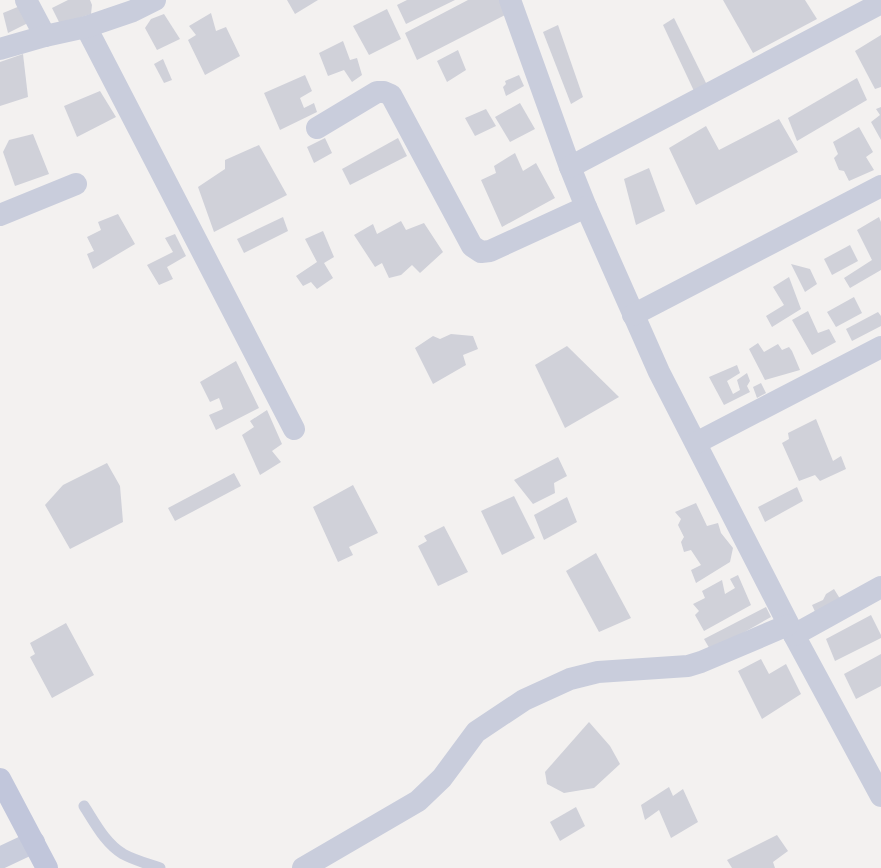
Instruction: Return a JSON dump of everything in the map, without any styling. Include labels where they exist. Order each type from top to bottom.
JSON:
[{"type":"street","points":[[26,0],[45,36]]},
{"type":"street","points":[[0,49],[45,36],[86,27],[133,11],[155,0]]},
{"type":"street","points":[[510,0],[570,167],[586,207],[659,372],[791,630],[881,796]]},
{"type":"street","points":[[570,167],[881,3]]},
{"type":"street","points":[[86,27],[294,429]]},
{"type":"street","points":[[317,128],[377,92],[384,92],[391,95],[472,246],[481,252],[490,251],[586,207]]},
{"type":"street","points":[[0,215],[76,184]]},
{"type":"street","points":[[633,315],[881,186]]},
{"type":"street","points":[[696,443],[881,347]]},
{"type":"street","points":[[304,868],[418,801],[442,778],[476,732],[524,700],[570,679],[598,672],[688,666],[701,662],[791,630],[881,587]]},
{"type":"street","points":[[0,779],[47,868]]},
{"type":"street","points":[[0,858],[34,842]]},
{"type":"lane","points":[[84,806],[105,838],[116,849],[131,858],[160,868]]},
{"type":"building","points":[[68,0],[90,0],[92,5],[91,14],[60,24],[52,8]]},
{"type":"building","points":[[287,0],[318,0],[295,14]]},
{"type":"building","points":[[407,0],[455,0],[406,24],[397,5]]},
{"type":"building","points":[[468,0],[504,0],[509,13],[417,60],[405,33]]},
{"type":"building","points":[[723,0],[805,0],[817,19],[753,53]]},
{"type":"building","points":[[20,6],[28,23],[8,33],[3,13]]},
{"type":"building","points":[[387,9],[401,39],[369,55],[353,26]]},
{"type":"building","points":[[211,13],[216,31],[226,27],[240,56],[205,75],[188,40],[196,35],[189,26]]},
{"type":"building","points":[[164,14],[180,39],[157,50],[145,28],[151,19]]},
{"type":"building","points":[[674,18],[707,85],[694,91],[663,25]]},
{"type":"building","points":[[558,25],[583,97],[571,104],[543,32]]},
{"type":"building","points":[[881,35],[881,87],[875,89],[855,51]]},
{"type":"building","points":[[343,41],[350,60],[357,58],[362,75],[352,82],[344,70],[328,76],[319,53]]},
{"type":"building","points":[[458,50],[466,70],[447,82],[437,61]]},
{"type":"building","points":[[23,54],[28,97],[0,106],[0,62]]},
{"type":"building","points":[[163,59],[172,80],[164,83],[154,64]]},
{"type":"building","points":[[305,75],[312,91],[300,98],[304,108],[314,103],[317,112],[280,130],[264,93]]},
{"type":"building","points":[[519,75],[524,86],[506,96],[503,87],[506,84],[505,81]]},
{"type":"building","points":[[857,78],[867,100],[797,141],[788,118]]},
{"type":"building","points":[[100,91],[116,117],[77,137],[64,106]]},
{"type":"building","points":[[520,103],[535,129],[510,142],[495,117]]},
{"type":"building","points":[[881,107],[881,140],[871,122],[880,115],[876,109]]},
{"type":"building","points":[[486,109],[496,126],[475,136],[465,118]]},
{"type":"building","points":[[779,119],[798,152],[696,205],[669,148],[706,126],[719,150]]},
{"type":"building","points":[[859,127],[873,152],[866,157],[874,170],[849,181],[844,171],[839,170],[834,158],[838,154],[833,142]]},
{"type":"building","points":[[33,134],[49,174],[15,186],[3,152],[9,140]]},
{"type":"building","points":[[325,138],[332,153],[314,163],[307,147]]},
{"type":"building","points":[[398,138],[407,156],[350,185],[342,169]]},
{"type":"building","points":[[259,145],[287,195],[214,232],[198,187],[225,169],[225,160]]},
{"type":"building","points":[[515,153],[523,171],[536,163],[555,198],[502,227],[481,180],[496,173],[494,166]]},
{"type":"building","points":[[649,168],[665,211],[636,225],[624,179]]},
{"type":"building","points":[[118,214],[135,244],[93,269],[87,254],[94,251],[87,237],[101,230],[98,222]]},
{"type":"building","points":[[283,217],[288,231],[244,253],[237,239]]},
{"type":"building","points":[[879,217],[881,222],[881,270],[850,288],[844,278],[872,260],[857,230]]},
{"type":"building","points":[[401,221],[406,230],[424,223],[443,252],[420,273],[412,265],[401,275],[389,278],[382,263],[375,267],[354,235],[373,224],[377,234]]},
{"type":"building","points":[[323,231],[334,257],[324,263],[333,278],[317,289],[311,282],[303,286],[296,276],[317,262],[305,239]]},
{"type":"building","points":[[175,234],[186,256],[167,267],[173,279],[159,285],[147,265],[173,252],[165,238]]},
{"type":"building","points":[[850,245],[858,261],[832,275],[824,259]]},
{"type":"building","points":[[791,264],[810,269],[817,284],[805,292]]},
{"type":"building","points":[[789,277],[801,309],[772,327],[766,316],[784,305],[773,287]]},
{"type":"building","points":[[854,297],[862,313],[836,327],[827,312]]},
{"type":"building","points":[[808,311],[818,333],[829,329],[836,342],[812,355],[792,320]]},
{"type":"building","points":[[878,312],[881,316],[881,326],[852,341],[846,329]]},
{"type":"building","points":[[451,334],[473,336],[478,349],[463,355],[466,365],[433,384],[415,348],[433,336],[440,339]]},
{"type":"building","points":[[758,343],[764,352],[778,344],[782,350],[789,347],[800,370],[765,380],[749,349]]},
{"type":"building","points":[[567,346],[619,397],[565,428],[535,365]]},
{"type":"building","points":[[236,361],[259,408],[216,430],[209,415],[223,409],[219,398],[210,402],[200,382]]},
{"type":"building","points":[[737,365],[740,373],[727,381],[733,394],[740,390],[737,380],[747,373],[750,381],[747,386],[750,392],[724,405],[709,377]]},
{"type":"building","points":[[761,383],[766,393],[757,398],[753,387]]},
{"type":"building","points":[[267,410],[282,444],[272,451],[281,462],[260,475],[242,435],[254,427],[250,421]]},
{"type":"building","points":[[816,419],[833,461],[841,456],[846,469],[820,481],[815,475],[799,481],[782,443],[789,439],[788,433]]},
{"type":"building","points":[[558,457],[567,476],[554,483],[555,493],[533,504],[514,480]]},
{"type":"building","points":[[107,463],[120,486],[123,522],[70,549],[45,505],[63,485]]},
{"type":"building","points":[[234,473],[241,486],[175,521],[168,508]]},
{"type":"building","points":[[353,485],[378,533],[349,547],[353,555],[338,562],[313,507]]},
{"type":"building","points":[[797,487],[803,501],[765,522],[758,507]]},
{"type":"building","points":[[514,496],[535,538],[502,555],[481,511]]},
{"type":"building","points":[[567,497],[577,522],[544,540],[534,515]]},
{"type":"building","points":[[696,503],[707,526],[718,523],[721,533],[733,548],[730,562],[696,583],[691,570],[701,565],[691,550],[684,552],[681,542],[684,537],[678,525],[681,519],[675,512]]},
{"type":"building","points":[[444,526],[468,572],[438,586],[418,546],[427,541],[424,536]]},
{"type":"building","points":[[596,553],[631,618],[599,632],[566,571]]},
{"type":"building","points":[[738,575],[751,605],[704,631],[695,615],[699,611],[693,604],[705,598],[702,591],[722,580],[725,594],[735,588],[730,579]]},
{"type":"building","points":[[834,589],[842,602],[817,616],[812,605],[823,600],[826,594]]},
{"type":"building","points":[[766,607],[771,617],[711,651],[704,639]]},
{"type":"building","points":[[871,615],[881,638],[835,661],[826,639]]},
{"type":"building","points":[[66,623],[94,675],[52,698],[30,657],[35,654],[30,643]]},
{"type":"building","points":[[881,654],[881,686],[856,699],[844,674]]},
{"type":"building","points":[[761,659],[769,674],[786,664],[801,694],[762,719],[738,671]]},
{"type":"building","points":[[589,722],[610,746],[620,764],[594,788],[564,793],[547,784],[545,772]]},
{"type":"building","points":[[669,787],[673,796],[683,789],[698,822],[671,838],[659,810],[645,820],[641,805]]},
{"type":"building","points":[[576,807],[585,826],[560,841],[550,822]]},
{"type":"building","points":[[777,835],[788,851],[773,862],[775,868],[732,868],[727,860]]}]
